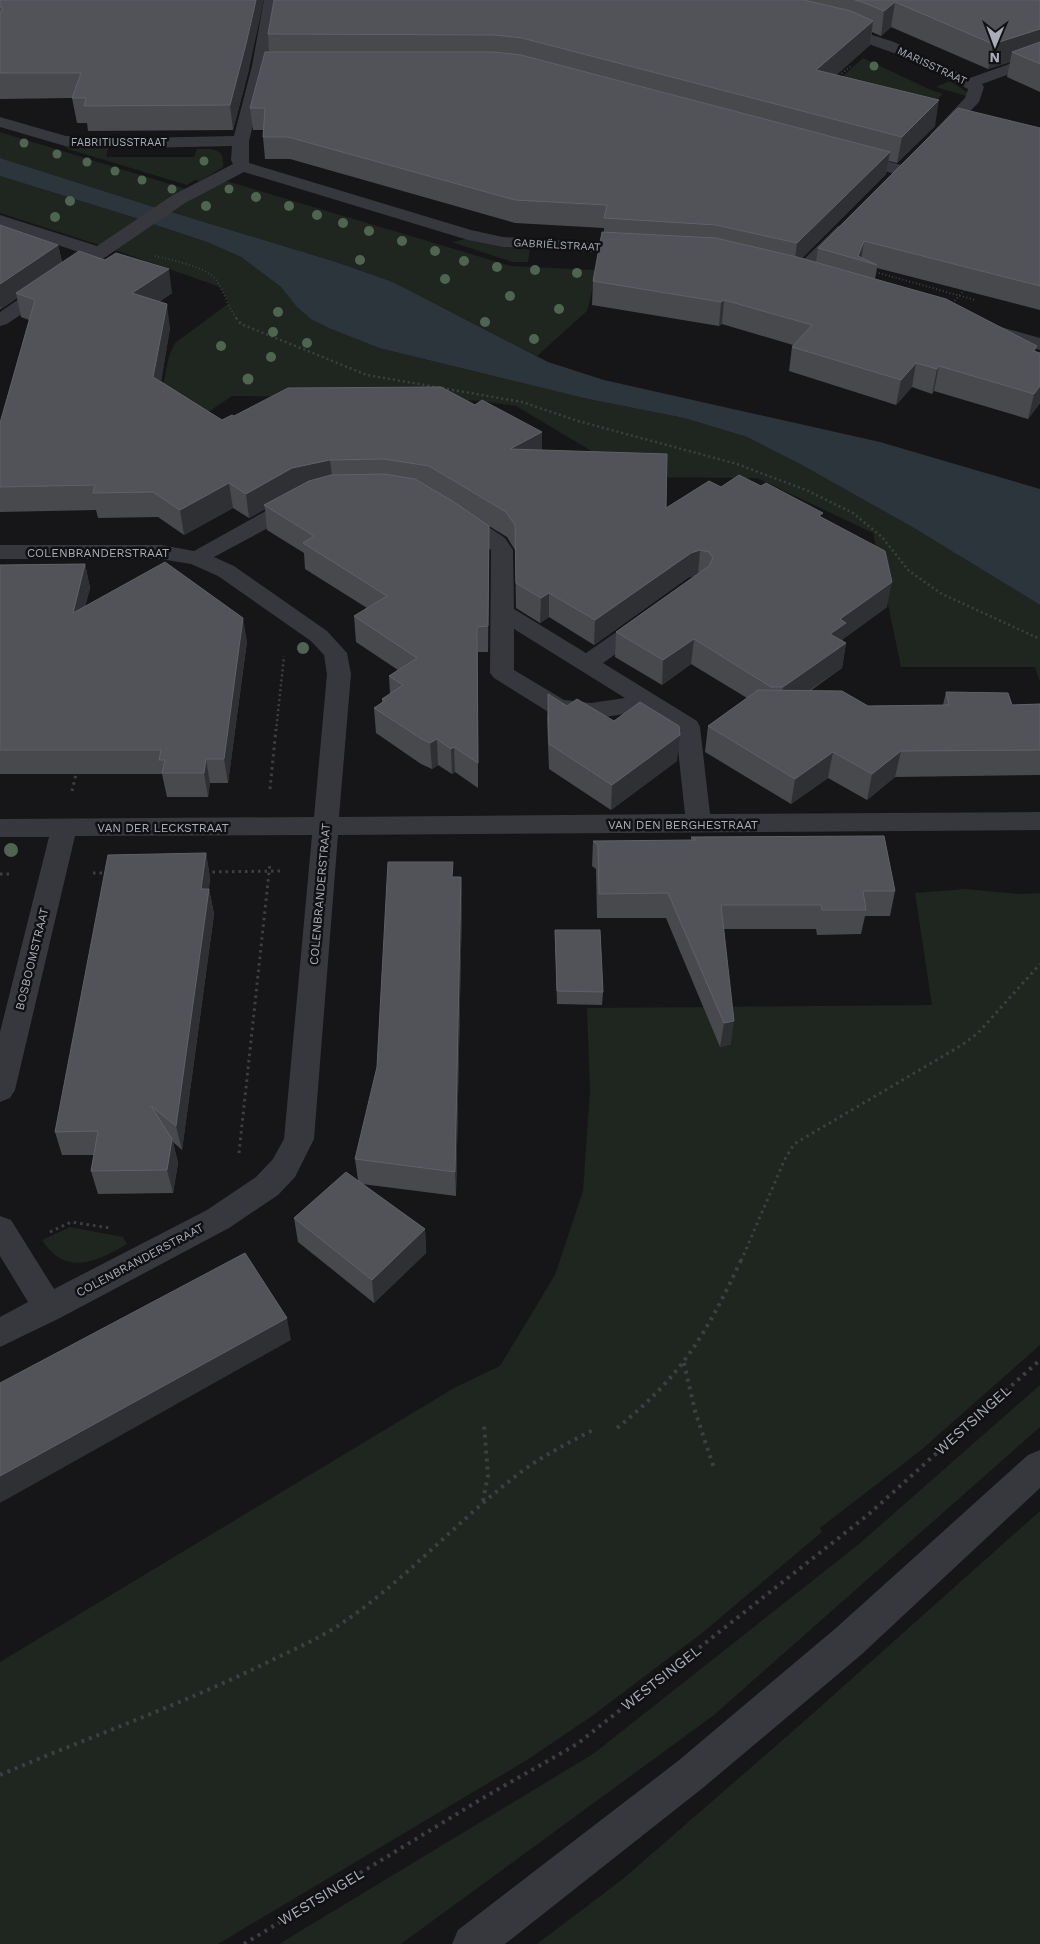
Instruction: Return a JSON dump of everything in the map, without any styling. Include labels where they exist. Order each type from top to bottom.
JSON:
[{"type":"street","points":[[0,320],[179,199],[242,166],[240,160],[241,141],[268,66],[271,0]]},
{"type":"street","name":"MARISSTRAAT","points":[[816,22],[853,31],[952,73],[976,87],[973,99],[926,147]]},
{"type":"street","points":[[970,83],[1040,58]]},
{"type":"street","name":"FABRITIUSSTRAAT","points":[[0,122],[65,141],[140,143],[241,141]]},
{"type":"street","points":[[837,153],[908,165],[890,184]]},
{"type":"street","name":"GABRIËLSTRAAT","points":[[242,166],[468,235],[503,242],[655,251]]},
{"type":"street","points":[[799,274],[857,216]]},
{"type":"street","points":[[0,220],[100,253]]},
{"type":"street","points":[[780,270],[818,280]]},
{"type":"street","points":[[942,316],[1040,344]]},
{"type":"street","points":[[197,558],[304,499],[323,494]]},
{"type":"street","points":[[439,506],[497,543],[502,550],[504,612],[502,673],[558,706],[591,711],[648,703]]},
{"type":"street","name":"COLENBRANDERSTRAAT","points":[[0,552],[161,552],[197,558],[226,571],[327,644],[335,653],[339,674],[299,1139],[284,1168],[267,1186],[218,1219],[0,1333]]},
{"type":"street","points":[[586,664],[666,607]]},
{"type":"street","points":[[504,612],[688,727],[699,825]]},
{"type":"street","name":"VAN DEN BERGHESTRAAT","points":[[325,826],[699,825],[1040,821]]},
{"type":"street","name":"VAN DER LECKSTRAAT","points":[[0,828],[325,826]]},
{"type":"street","name":"BOSBOOMSTRAAT","points":[[0,1090],[64,828]]},
{"type":"street","points":[[7,1240],[48,1308]]},
{"type":"street","points":[[472,1944],[691,1774],[849,1641],[1040,1466]]},
{"type":"path","points":[[831,83],[856,61]]},
{"type":"path","points":[[100,253],[121,249],[197,268],[216,279],[230,310],[241,324],[291,346],[367,375],[522,402],[578,421],[737,464],[806,490],[853,514],[882,537],[909,571],[942,594],[1040,639]]},
{"type":"path","points":[[818,256],[978,301]]},
{"type":"path","points":[[942,316],[971,283]]},
{"type":"path","points":[[218,1219],[236,1178],[270,871],[273,838],[266,827],[288,614]]},
{"type":"path","points":[[64,828],[79,763]]},
{"type":"path","points":[[201,872],[322,871]]},
{"type":"path","points":[[0,874],[112,873]]},
{"type":"path","points":[[617,1428],[666,1386],[694,1349],[732,1279],[785,1159],[794,1144],[962,1045],[978,1033],[1040,964]]},
{"type":"path","points":[[7,1240],[71,1222],[130,1232],[145,1257]]},
{"type":"path","name":"WESTSINGEL","points":[[244,1944],[483,1798],[577,1744],[869,1514],[1040,1360]]},
{"type":"path","points":[[684,1362],[695,1411],[714,1468]]},
{"type":"path","points":[[483,1502],[488,1475],[484,1425]]},
{"type":"path","points":[[0,1775],[206,1693],[332,1630],[384,1595],[483,1502],[516,1474],[556,1448],[593,1430]]},
{"type":"shaded area","points":[[863,58],[943,94],[916,120],[826,91]]},
{"type":"shaded area","points":[[950,81],[967,92],[966,96],[936,87]]},
{"type":"shaded area","points":[[0,132],[186,189],[157,208],[0,158]]},
{"type":"shaded area","points":[[64,146],[109,146],[106,157],[194,157],[197,149],[213,149],[217,150],[222,156],[223,167],[200,181],[195,180],[187,185],[68,149]]},
{"type":"shaded area","points":[[0,158],[157,208],[139,219],[0,176]]},
{"type":"shaded area","points":[[0,176],[139,219],[99,245],[0,213]]},
{"type":"shaded area","points":[[220,179],[511,266],[597,270],[587,311],[537,356],[393,282],[336,262],[168,211]]},
{"type":"shaded area","points":[[168,211],[336,262],[393,282],[548,362],[604,380],[880,442],[1040,489],[1040,605],[914,528],[800,464],[747,437],[684,418],[588,399],[379,348],[329,328],[311,319],[296,306],[281,287],[241,257],[207,242],[150,223]]},
{"type":"shaded area","points":[[150,223],[207,242],[241,257],[281,287],[296,306],[356,339],[379,348],[588,399],[684,418],[747,437],[800,464],[914,528],[1040,605],[1040,682],[1035,667],[901,667],[873,533],[757,478],[623,477],[608,461],[516,406],[481,401],[407,397],[232,396],[149,452],[169,356],[175,343],[229,303],[220,287],[112,249]]},
{"type":"shaded area","points":[[465,239],[509,248],[530,249],[528,262],[512,262],[452,242]]},
{"type":"shaded area","points":[[966,889],[1019,894],[1040,893],[1040,1345],[920,1451],[820,1528],[822,1532],[702,1633],[592,1716],[527,1760],[218,1944],[0,1944],[0,1662],[454,1388],[500,1366],[555,1275],[583,1191],[590,1091],[587,1008],[932,1005],[915,893]]},
{"type":"shaded area","points":[[70,1227],[123,1237],[127,1244],[116,1251],[93,1260],[82,1263],[71,1262],[61,1259],[51,1252],[42,1240]]},
{"type":"shaded area","points":[[1040,1385],[1040,1427],[714,1715],[401,1944],[279,1944],[593,1754],[859,1544]]},
{"type":"shaded area","points":[[1040,1511],[1040,1944],[537,1944],[624,1878],[801,1724]]},
{"type":"building","points":[[0,0],[256,0],[230,105],[84,106],[86,98],[72,98],[81,73],[0,73],[0,14],[3,7],[0,7]]},
{"type":"building","points":[[274,0],[804,0],[851,11],[873,21],[816,70],[939,100],[902,137],[522,38],[495,35],[268,34]]},
{"type":"building","points":[[855,0],[1040,0],[1040,29],[993,44],[895,2],[884,11]]},
{"type":"building","points":[[1040,42],[1040,64],[1012,52]]},
{"type":"building","points":[[265,52],[495,52],[521,55],[890,152],[797,243],[716,225],[604,218],[607,205],[515,200],[288,137],[263,137],[265,108],[250,108]]},
{"type":"building","points":[[958,108],[1040,128],[1040,286],[864,241],[858,256],[877,265],[818,248]]},
{"type":"building","points":[[0,225],[58,245],[0,284]]},
{"type":"building","points":[[602,232],[716,238],[797,257],[946,299],[1037,346],[1033,351],[1040,353],[1040,386],[1034,394],[939,366],[937,369],[916,363],[901,380],[792,347],[812,325],[724,300],[721,302],[593,281]]},
{"type":"building","points":[[79,251],[105,260],[116,253],[169,269],[132,293],[167,304],[153,377],[222,420],[232,415],[234,416],[288,388],[441,387],[475,405],[482,400],[542,432],[510,449],[667,454],[666,508],[709,481],[721,487],[739,475],[761,486],[766,483],[823,513],[819,516],[885,551],[892,582],[840,619],[846,623],[830,634],[846,643],[783,687],[771,687],[694,639],[663,660],[616,632],[709,566],[713,558],[709,552],[700,550],[691,553],[595,620],[549,593],[541,598],[516,583],[515,525],[506,512],[429,466],[384,459],[330,460],[292,468],[246,494],[229,483],[180,510],[153,492],[93,493],[95,485],[0,487],[0,423],[35,300],[16,293]]},
{"type":"building","points":[[384,474],[415,479],[489,526],[488,626],[477,627],[478,763],[454,747],[451,749],[437,739],[430,743],[420,738],[374,708],[385,701],[382,699],[403,685],[389,676],[417,658],[354,616],[387,596],[303,543],[314,536],[264,505],[309,481],[331,475]]},
{"type":"building","points":[[165,562],[243,618],[224,759],[206,759],[204,773],[162,773],[165,760],[159,760],[161,750],[0,750],[0,565],[85,564],[73,613]]},
{"type":"building","points":[[758,690],[842,691],[868,706],[949,705],[946,692],[1008,693],[1012,705],[1040,704],[1040,750],[901,751],[872,774],[833,752],[795,779],[708,726]]},
{"type":"building","points":[[548,694],[567,706],[577,699],[614,721],[640,702],[679,726],[680,735],[612,785],[549,744]]},
{"type":"building","points":[[884,836],[895,891],[863,891],[866,910],[822,910],[821,905],[721,905],[734,1021],[724,1023],[668,893],[599,894],[598,845],[593,841],[696,840],[691,837]]},
{"type":"building","points":[[206,853],[201,889],[209,889],[176,1126],[151,1106],[172,1139],[167,1170],[91,1171],[98,1131],[55,1132],[108,855]]},
{"type":"building","points":[[388,862],[453,862],[452,877],[461,877],[455,1172],[355,1159],[377,1067]]},
{"type":"building","points":[[555,930],[600,930],[603,992],[557,991]]},
{"type":"building","points":[[346,1172],[425,1229],[372,1280],[294,1218]]},
{"type":"building","points":[[245,1253],[287,1318],[0,1476],[0,1383]]}]
